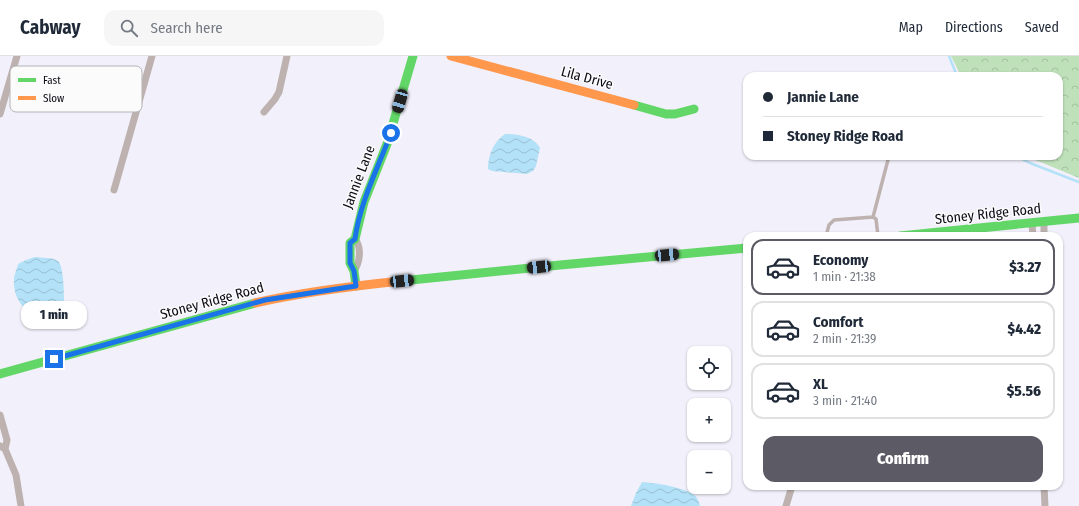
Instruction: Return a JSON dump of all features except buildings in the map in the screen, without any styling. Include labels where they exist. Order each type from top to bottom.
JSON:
[{"type":"street","points":[[14,66],[17,56]]},
{"type":"street","points":[[142,91],[152,56]]},
{"type":"street","points":[[264,112],[276,99],[279,92],[287,56]]},
{"type":"street","name":"Jannie Lane","points":[[356,286],[354,271],[350,263],[350,243],[355,239],[362,205],[393,127],[413,56]]},
{"type":"street","name":"Lila Drive","points":[[451,56],[666,114],[679,113],[694,109]]},
{"type":"street","points":[[0,114],[10,80]]},
{"type":"street","points":[[114,190],[136,112]]},
{"type":"street","name":"Stoney Ridge Road","points":[[944,232],[1079,218]]},
{"type":"street","points":[[1044,222],[1044,232]]},
{"type":"street","points":[[1032,224],[1032,232]]},
{"type":"street","name":"Stoney Ridge Road","points":[[0,374],[265,300],[356,286],[743,248]]},
{"type":"street","points":[[0,415],[6,440],[2,447],[16,475],[21,506]]},
{"type":"street","points":[[786,506],[791,490]]},
{"type":"street","points":[[1044,490],[1045,506]]},
{"type":"lane","points":[[873,217],[888,160]]},
{"type":"lane","points":[[827,232],[834,220],[873,217]]},
{"type":"lane","points":[[873,217],[876,219],[878,232]]},
{"type":"green space","points":[[951,56],[1079,56],[1079,178],[1036,160],[1063,160],[1063,72],[959,72]]},
{"type":"water","points":[[505,134],[524,136],[537,144],[540,148],[536,166],[533,171],[527,174],[492,171],[488,169],[489,159],[494,145]]},
{"type":"water","points":[[35,257],[53,259],[58,261],[60,264],[63,281],[64,303],[59,307],[44,311],[31,311],[20,303],[14,284],[18,264]]},
{"type":"water","points":[[642,482],[669,486],[687,491],[687,494],[694,495],[700,506],[631,506]]},
{"type":"waterway","points":[[949,56],[955,72]]},
{"type":"waterway","points":[[1024,160],[1079,182]]},
{"type":"traffic: fast","points":[[356,286],[354,271],[350,263],[350,243],[355,239],[364,202],[387,144],[413,56]]},
{"type":"traffic: fast","points":[[634,105],[666,114],[675,114],[694,109]]},
{"type":"traffic: fast","points":[[940,232],[1079,218]]},
{"type":"traffic: fast","points":[[401,281],[743,248]]},
{"type":"traffic: fast","points":[[0,374],[255,303]]},
{"type":"traffic: slow","points":[[451,56],[634,105]]},
{"type":"traffic: slow","points":[[255,303],[328,290],[401,281]]},
{"type":"route","points":[[54,359],[265,300],[356,286],[354,271],[350,263],[350,243],[355,239],[362,205],[391,133]]}]
